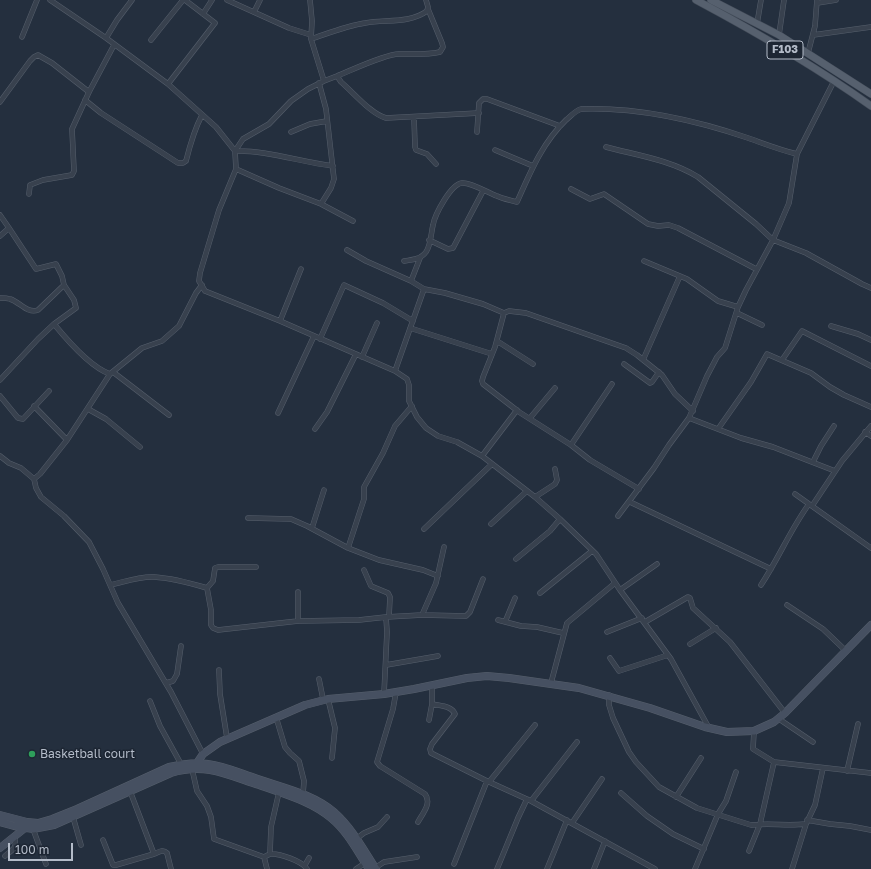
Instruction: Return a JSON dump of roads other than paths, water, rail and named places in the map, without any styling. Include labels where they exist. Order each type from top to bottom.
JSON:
[{"type":"main road","name":"F103","points":[[696,0],[754,31],[871,106]]},
{"type":"main road","name":"F103","points":[[711,0],[778,35],[871,94]]},
{"type":"main road","points":[[846,651],[850,643],[871,619]]},
{"type":"main road","points":[[195,766],[204,754],[227,738],[305,705],[326,699],[384,694],[467,678],[486,676],[551,683],[579,688],[609,695],[709,728],[727,732],[754,731],[778,719],[785,713],[871,625]]},
{"type":"main road","points":[[0,822],[26,825],[52,819],[169,767],[181,764],[222,773],[311,804],[330,818],[348,836],[371,867]]},
{"type":"main road","points":[[0,815],[34,829],[54,825],[171,773],[195,766],[210,764],[303,794],[322,804],[334,812],[356,839],[371,867]]},
{"type":"main road","points":[[0,848],[26,825]]},
{"type":"street","points":[[22,37],[38,0]]},
{"type":"street","points":[[50,0],[106,38],[168,84],[216,127],[235,150],[236,169],[219,210],[200,272],[199,281],[205,291],[356,354],[395,371],[407,379],[409,385],[409,401],[417,416],[426,428],[438,436],[457,442],[482,456],[535,497],[560,519],[592,551],[668,655],[709,728]]},
{"type":"street","points":[[106,38],[116,20],[132,0]]},
{"type":"street","points":[[151,40],[184,0],[214,22],[215,25],[168,84]]},
{"type":"street","points":[[203,14],[212,0]]},
{"type":"street","points":[[227,0],[311,37],[364,23],[397,21],[412,18],[428,9]]},
{"type":"street","points":[[254,12],[260,0]]},
{"type":"street","points":[[310,0],[312,21],[311,37],[321,82],[333,166],[333,184],[321,204]]},
{"type":"street","points":[[235,150],[243,139],[269,124],[292,101],[308,89],[321,82],[387,56],[399,54],[432,54],[440,52],[443,47],[442,43],[428,9],[426,0]]},
{"type":"street","points":[[757,24],[761,0]]},
{"type":"street","points":[[778,35],[784,0]]},
{"type":"street","points":[[808,53],[813,35],[817,1],[836,0]]},
{"type":"street","points":[[813,35],[871,27]]},
{"type":"street","points":[[29,194],[30,185],[43,180],[72,176],[74,171],[72,129],[89,92],[114,45]]},
{"type":"street","points":[[0,102],[34,56],[38,55],[52,63],[89,92]]},
{"type":"street","points":[[337,76],[341,82],[380,116],[386,118],[479,113]]},
{"type":"street","points":[[618,516],[630,502],[689,418],[707,376],[717,357],[725,348],[738,307],[756,269],[773,240],[789,203],[797,154],[834,81]]},
{"type":"street","points":[[477,132],[480,100],[487,99],[560,126]]},
{"type":"street","points":[[85,100],[178,163],[183,163],[186,161],[196,128],[202,115]]},
{"type":"street","points":[[411,281],[420,258],[426,251],[433,223],[439,209],[457,185],[463,182],[483,191],[517,202],[542,150],[560,126],[576,111],[581,109],[652,113],[678,118],[797,154]]},
{"type":"street","points":[[414,117],[416,150],[427,154],[436,164]]},
{"type":"street","points":[[291,132],[310,124],[327,121]]},
{"type":"street","points":[[606,147],[672,165],[688,171],[698,177],[756,224],[773,240],[806,253],[871,288]]},
{"type":"street","points":[[235,150],[247,150],[333,166]]},
{"type":"street","points":[[495,150],[533,166]]},
{"type":"street","points":[[236,169],[321,204],[353,221]]},
{"type":"street","points":[[571,189],[590,199],[594,199],[597,196],[604,194],[648,224],[658,226],[669,225],[678,228],[756,269]]},
{"type":"street","points":[[429,240],[448,249],[453,248],[483,191]]},
{"type":"street","points":[[0,214],[36,269],[56,264],[62,276],[64,285],[74,300],[76,308],[54,324],[38,339],[0,380]]},
{"type":"street","points":[[0,236],[9,228]]},
{"type":"street","points":[[347,250],[366,261],[411,281],[424,289],[483,304],[504,313],[509,311],[526,313],[626,348],[665,377],[675,394],[693,411]]},
{"type":"street","points":[[404,261],[420,258]]},
{"type":"street","points":[[644,261],[687,279],[718,301],[738,307]]},
{"type":"street","points":[[280,321],[302,270]]},
{"type":"street","points":[[643,360],[680,276]]},
{"type":"street","points":[[0,298],[10,299],[34,312],[64,285]]},
{"type":"street","points":[[34,479],[40,474],[67,440],[112,373],[142,348],[162,341],[179,326],[196,293],[202,285]]},
{"type":"street","points":[[320,339],[344,285],[383,303],[413,321]]},
{"type":"street","points":[[395,371],[424,289]]},
{"type":"street","points":[[504,313],[497,340],[483,377],[483,384],[517,410],[571,445],[590,460],[639,489]]},
{"type":"street","points":[[737,313],[762,326]]},
{"type":"street","points":[[362,357],[377,323]]},
{"type":"street","points":[[54,324],[66,340],[82,355],[104,372],[112,373],[169,415]]},
{"type":"street","points":[[831,326],[858,334],[871,340]]},
{"type":"street","points":[[410,328],[492,354]]},
{"type":"street","points":[[782,360],[802,331],[871,366]]},
{"type":"street","points":[[278,413],[314,336]]},
{"type":"street","points":[[497,340],[533,364]]},
{"type":"street","points":[[315,429],[327,412],[356,354]]},
{"type":"street","points":[[718,429],[751,382],[767,354],[812,373],[830,387],[844,395],[871,406]]},
{"type":"street","points":[[624,364],[650,383],[659,372]]},
{"type":"street","points":[[571,445],[612,384]]},
{"type":"street","points":[[530,418],[555,388]]},
{"type":"street","points":[[0,396],[18,418],[23,419],[49,391]]},
{"type":"street","points":[[34,406],[67,440]]},
{"type":"street","points":[[348,548],[364,499],[364,488],[383,453],[395,426],[412,406]]},
{"type":"street","points":[[88,408],[106,419],[140,447]]},
{"type":"street","points":[[482,456],[517,410]]},
{"type":"street","points":[[689,418],[835,471]]},
{"type":"street","points":[[813,462],[834,426]]},
{"type":"street","points":[[761,585],[771,569],[790,531],[871,426]]},
{"type":"street","points":[[865,432],[871,436]]},
{"type":"street","points":[[0,456],[21,468],[34,479],[36,488],[41,497],[64,516],[89,542],[118,603],[166,683],[204,754]]},
{"type":"street","points":[[424,529],[492,464]]},
{"type":"street","points":[[535,497],[555,484],[557,480],[555,469]]},
{"type":"street","points":[[312,528],[324,490]]},
{"type":"street","points":[[491,524],[527,492]]},
{"type":"street","points":[[795,494],[871,548]]},
{"type":"street","points":[[630,502],[771,569]]},
{"type":"street","points":[[248,518],[291,520],[312,528],[348,548],[379,560],[423,570],[438,576]]},
{"type":"street","points":[[516,559],[550,531],[560,519]]},
{"type":"street","points":[[422,615],[436,583],[444,547]]},
{"type":"street","points":[[540,593],[592,551]]},
{"type":"street","points":[[620,590],[657,564]]},
{"type":"street","points":[[207,588],[213,581],[215,568],[256,567]]},
{"type":"street","points":[[364,570],[371,586],[388,593],[390,597],[384,694]]},
{"type":"street","points":[[110,585],[154,577],[189,583],[207,588]]},
{"type":"street","points":[[207,588],[211,610],[211,625],[213,628],[218,630],[298,621],[359,620],[422,615],[466,616],[470,612],[483,579]]},
{"type":"street","points":[[551,683],[566,623],[616,583]]},
{"type":"street","points":[[298,592],[298,621]]},
{"type":"street","points":[[607,632],[643,620],[688,597],[690,598],[693,608],[730,642],[785,713]]},
{"type":"street","points":[[505,622],[515,598]]},
{"type":"street","points":[[787,605],[822,628],[846,651]]},
{"type":"street","points":[[498,620],[563,633]]},
{"type":"street","points":[[690,644],[716,628]]},
{"type":"street","points":[[166,683],[173,682],[177,674],[181,646]]},
{"type":"street","points":[[610,658],[619,671],[668,655]]},
{"type":"street","points":[[386,665],[438,656]]},
{"type":"street","points":[[219,670],[220,694],[227,738]]},
{"type":"street","points":[[319,679],[335,728],[332,758]]},
{"type":"street","points":[[429,720],[432,704],[432,685]]},
{"type":"street","points":[[396,692],[393,709],[378,762],[380,766],[425,794],[428,798],[428,802],[418,822]]},
{"type":"street","points":[[609,695],[609,705],[613,718],[629,752],[636,762],[660,787],[697,808],[751,825],[760,824],[791,826],[807,822],[850,826],[871,830]]},
{"type":"street","points":[[150,701],[160,726],[181,764]]},
{"type":"street","points":[[432,704],[453,709],[455,714],[432,744],[430,749],[432,753],[488,782],[529,800],[655,869]]},
{"type":"street","points":[[276,717],[286,747],[299,761],[304,781],[303,794]]},
{"type":"street","points":[[778,719],[814,742]]},
{"type":"street","points":[[847,771],[858,724]]},
{"type":"street","points":[[454,864],[488,782],[534,725]]},
{"type":"street","points":[[754,731],[753,749],[774,762],[871,773]]},
{"type":"street","points":[[497,869],[509,838],[529,800],[577,742]]},
{"type":"street","points":[[676,797],[701,758]]},
{"type":"street","points":[[749,851],[760,824],[774,762]]},
{"type":"street","points":[[195,766],[197,791],[207,806],[211,817],[214,839],[264,857],[270,854],[288,858],[306,867],[309,858]]},
{"type":"street","points":[[792,869],[807,822],[815,805],[823,768]]},
{"type":"street","points":[[696,869],[718,814],[726,801],[736,772]]},
{"type":"street","points":[[547,869],[569,822],[602,780]]},
{"type":"street","points":[[130,791],[154,854]]},
{"type":"street","points":[[270,854],[271,827],[279,792]]},
{"type":"street","points":[[621,793],[647,816],[673,834],[704,849]]},
{"type":"street","points":[[73,817],[81,845]]},
{"type":"street","points":[[356,839],[364,832],[378,827],[387,817]]},
{"type":"street","points":[[34,829],[46,864]]},
{"type":"street","points":[[5,856],[15,848],[16,845],[14,837]]},
{"type":"street","points":[[103,840],[113,865],[163,851],[167,853],[171,869]]},
{"type":"street","points":[[594,869],[605,841]]},
{"type":"street","points":[[264,857],[267,869]]},
{"type":"street","points":[[356,869],[371,867],[384,862],[417,857]]},
{"type":"street","points":[[642,869],[644,864]]},
{"type":"place","name":"Basketball court","points":[[32,754]]}]
